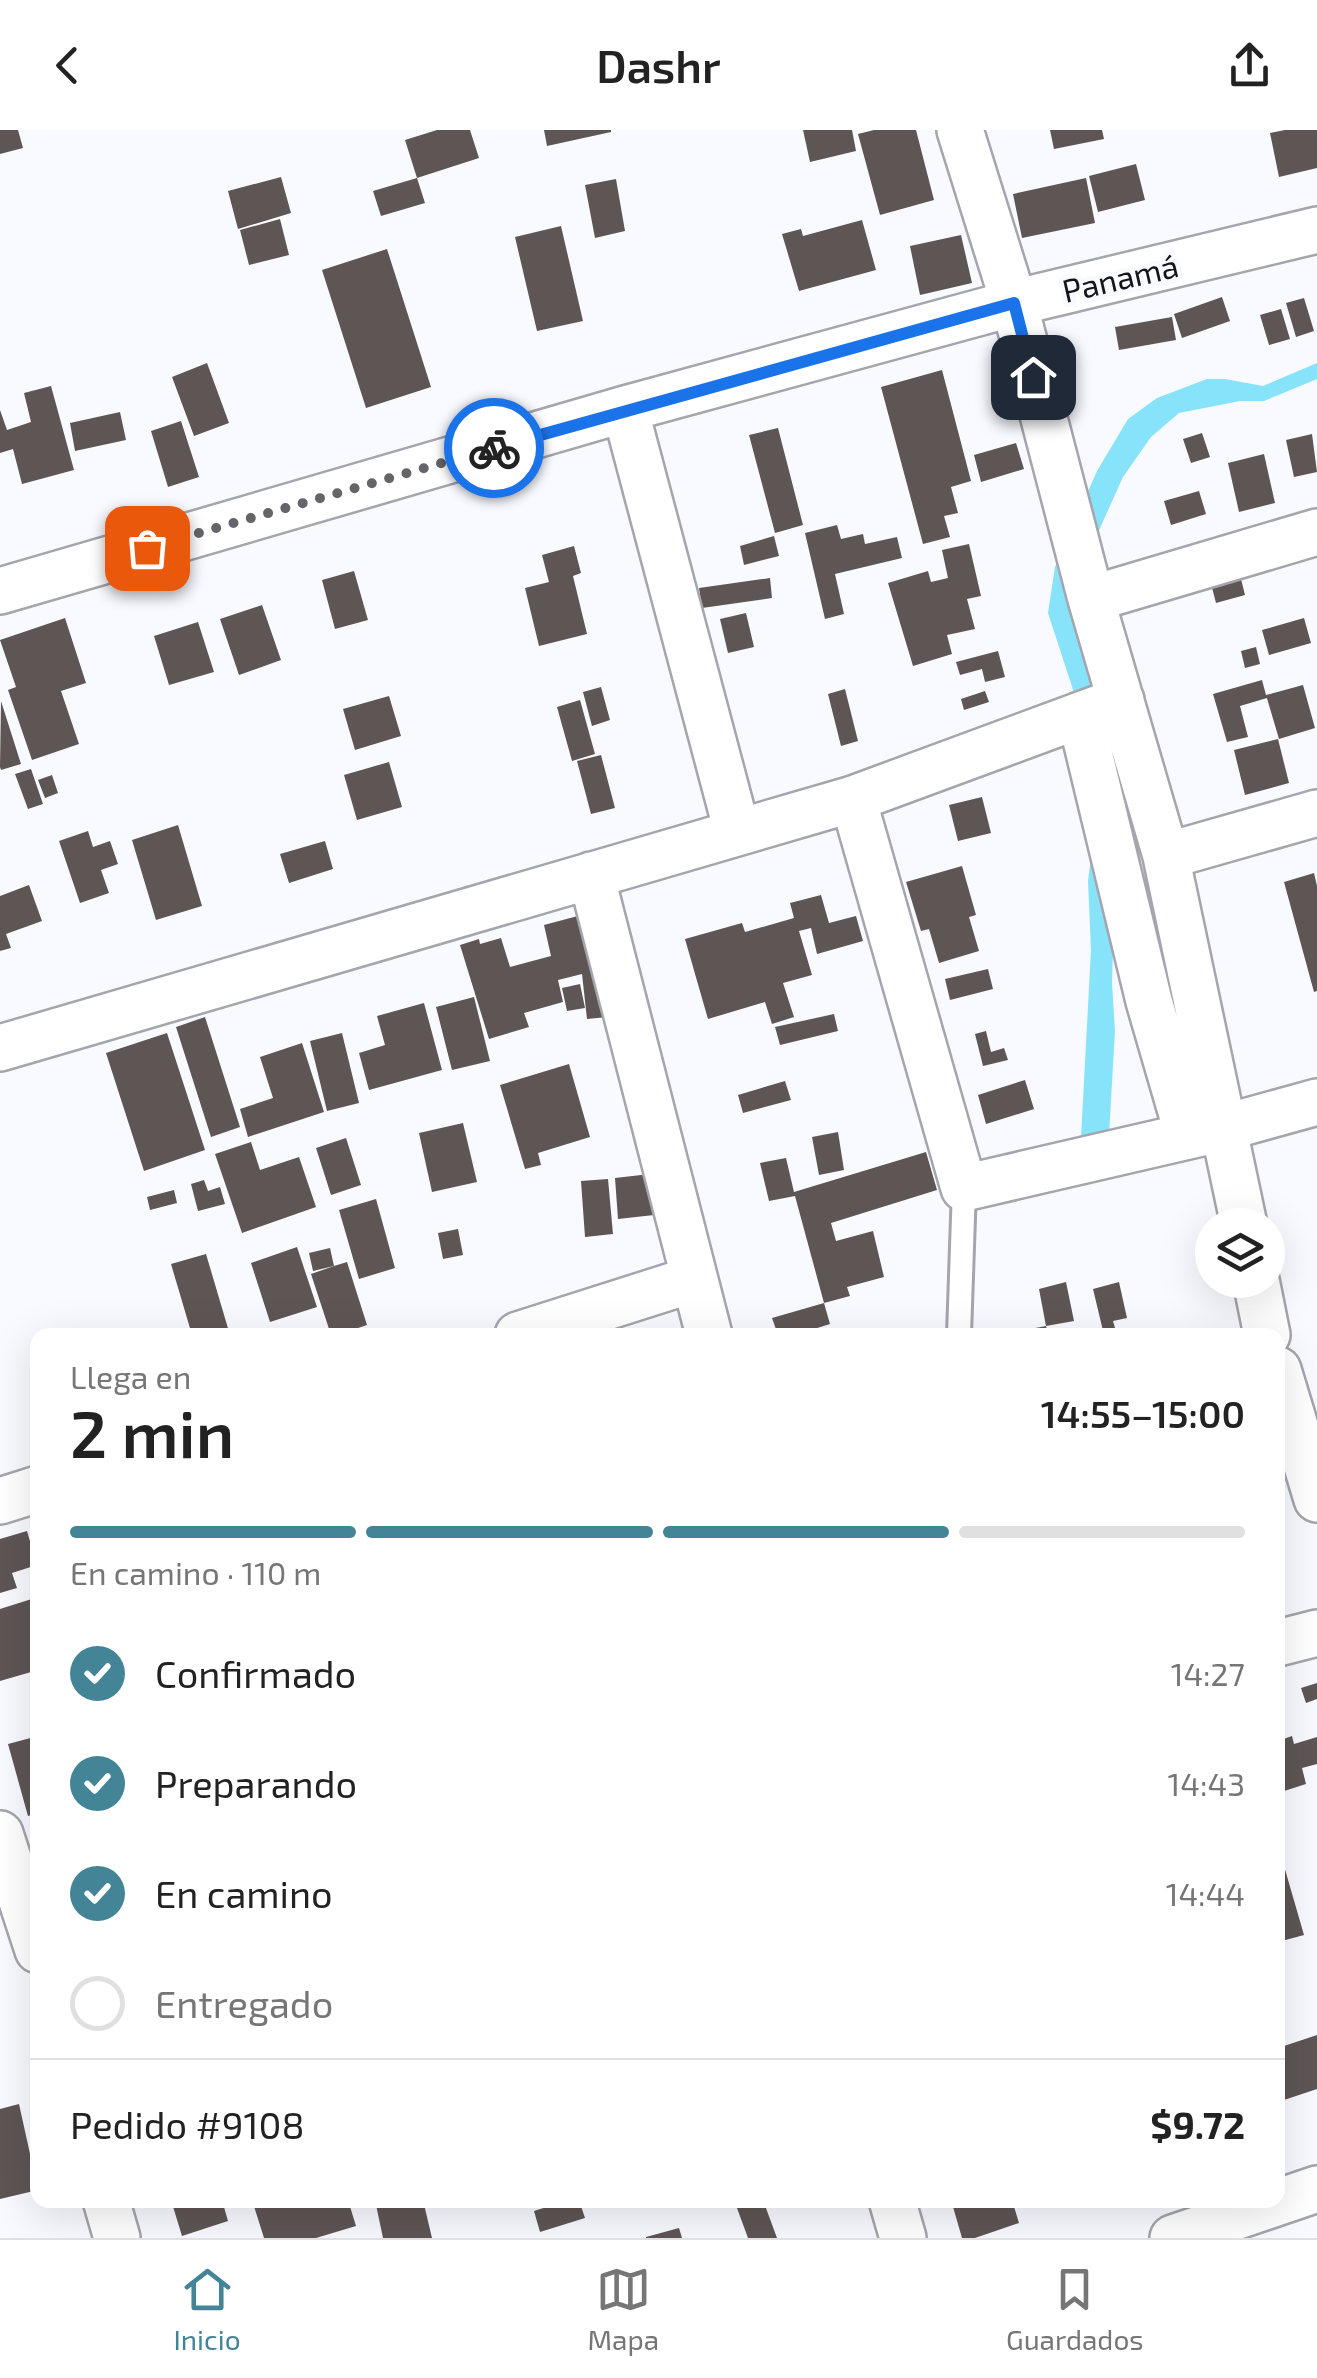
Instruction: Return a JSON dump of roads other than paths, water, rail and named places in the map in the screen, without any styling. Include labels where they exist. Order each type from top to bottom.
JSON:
[{"type":"street","points":[[960,130],[1014,303],[1091,600],[1100,708],[1149,1001],[1237,1208]]},
{"type":"street","name":"Panamá","points":[[0,591],[625,410],[1014,303],[1317,230]]},
{"type":"street","points":[[625,410],[737,831]]},
{"type":"street","points":[[1091,600],[1317,532]]},
{"type":"street","points":[[0,1048],[852,799],[1100,708]]},
{"type":"street","points":[[1100,708],[1166,856],[1206,1132]]},
{"type":"street","points":[[852,799],[964,1188],[1317,1102]]},
{"type":"street","points":[[1166,856],[1317,813]]},
{"type":"street","points":[[590,875],[706,1328]]},
{"type":"street","points":[[540,1328],[694,1279]]},
{"type":"street","points":[[1260,1298],[1266,1328]]},
{"type":"street","points":[[1294,1392],[1317,1499]]},
{"type":"street","points":[[0,1500],[30,1491]]},
{"type":"street","points":[[1285,1641],[1317,1634]]},
{"type":"street","points":[[0,1834],[27,1935]]},
{"type":"street","points":[[1285,2201],[1317,2189]]},
{"type":"street","points":[[108,2208],[116,2238]]},
{"type":"street","points":[[895,2208],[904,2238]]},
{"type":"street","points":[[1194,2234],[1265,2208]]},
{"type":"lane","points":[[959,1328],[964,1188]]},
{"type":"water","points":[[1317,363],[1317,379],[1264,401],[1240,401],[1179,413],[1151,437],[1123,477],[1096,537],[1149,834],[1133,854],[1114,917],[1115,1031],[1109,1135],[1081,1138],[1091,950],[1088,881],[1092,849],[1108,797],[1048,613],[1055,567],[1097,471],[1128,419],[1157,398],[1207,379],[1263,386]]}]
